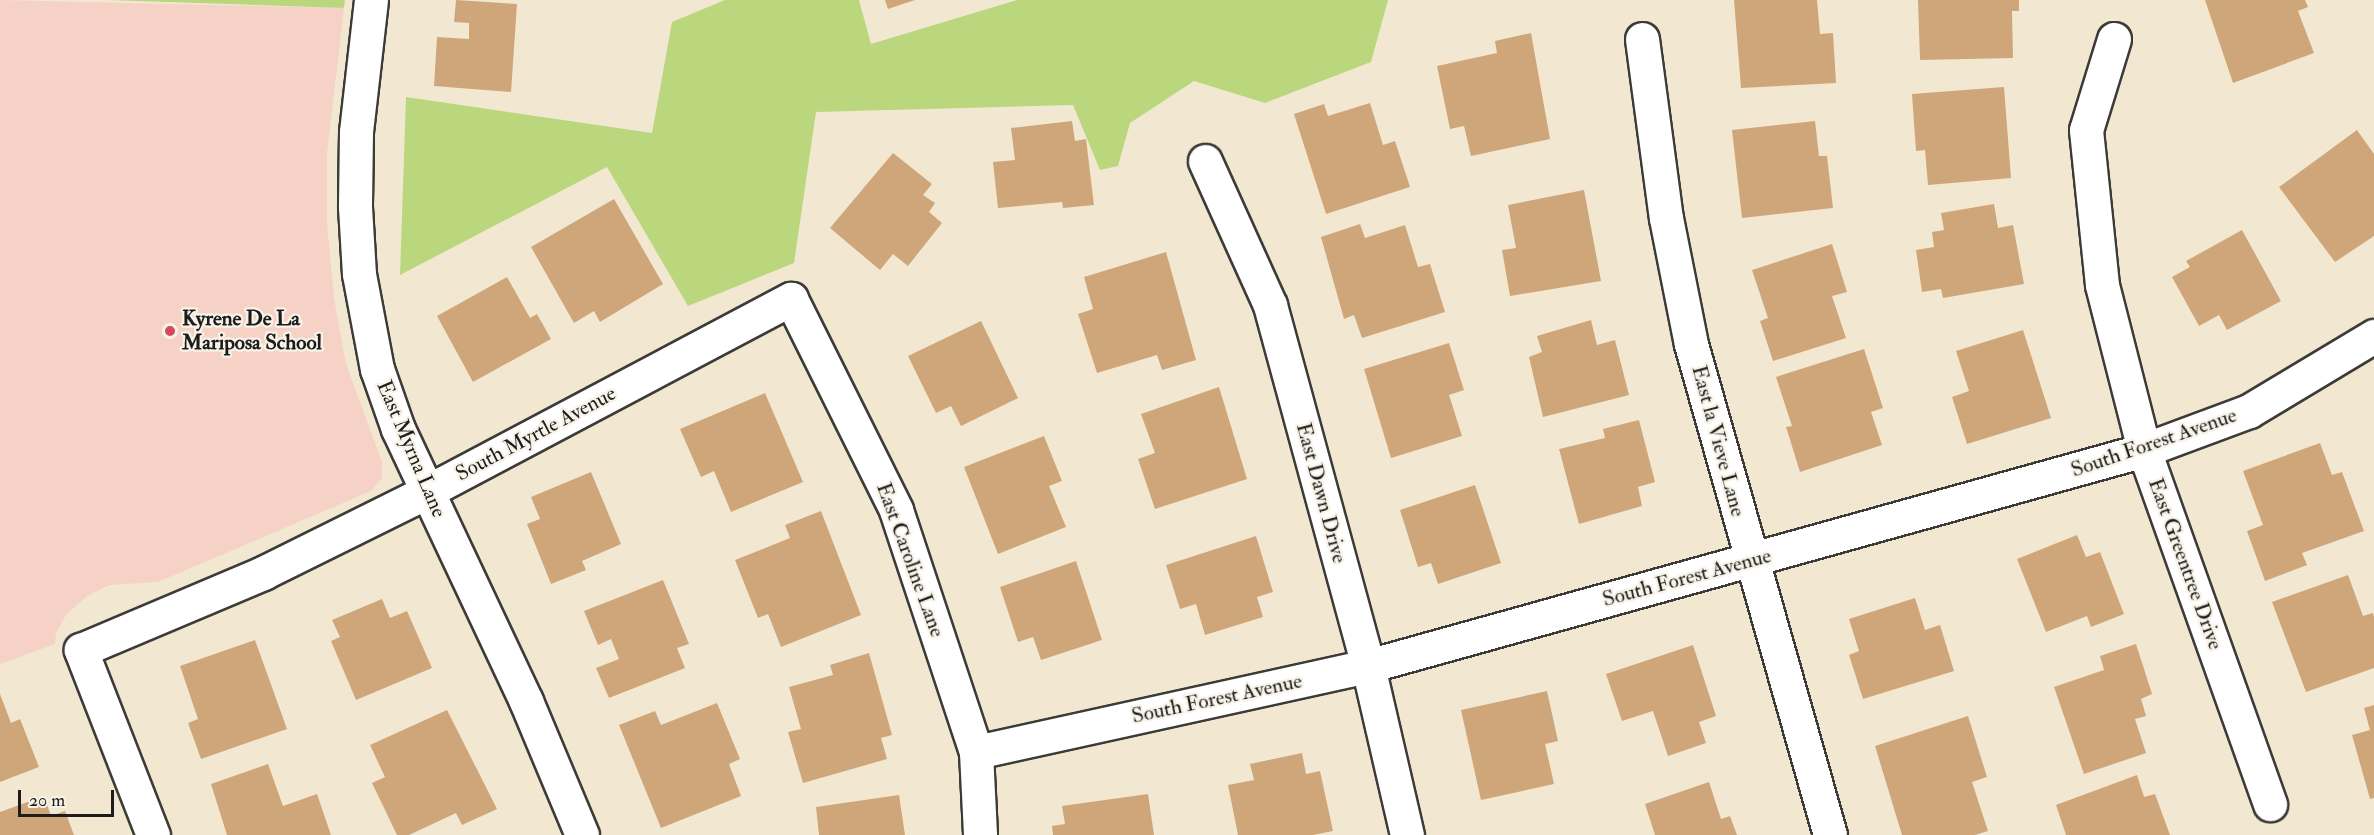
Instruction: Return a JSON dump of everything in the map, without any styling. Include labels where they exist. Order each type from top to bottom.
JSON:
[{"type":"street","name":"East Myrna Lane","points":[[372,0],[356,132],[355,207],[359,274],[377,369],[428,491],[526,701],[582,835]]},
{"type":"street","name":"East la Vieve Lane","points":[[1642,39],[1666,218],[1691,344],[1750,560],[1830,835]]},
{"type":"street","name":"East Greentree Drive","points":[[2114,39],[2086,130],[2102,285],[2144,450],[2270,804]]},
{"type":"street","name":"East Dawn Drive","points":[[1205,161],[1270,305],[1368,666],[1407,835]]},
{"type":"street","name":"South Myrtle Avenue","points":[[153,835],[81,650],[263,573],[428,491],[791,299]]},
{"type":"street","name":"East Caroline Lane","points":[[791,299],[896,510],[976,752],[980,835]]},
{"type":"street","name":"South Forest Avenue","points":[[976,752],[1368,666],[2144,450],[2249,411],[2374,336]]},
{"type":"shaded area","name":"Kyrene De La Mariposa School","points":[[0,0],[344,8],[327,154],[327,223],[334,298],[346,364],[382,462],[382,478],[371,491],[158,582],[110,585],[87,596],[66,615],[56,633],[55,644],[0,664]]},
{"type":"green space","points":[[108,0],[345,0],[344,8]]},
{"type":"green space","points":[[725,0],[859,0],[871,44],[1017,0],[1388,0],[1371,62],[1265,103],[1194,81],[1130,123],[1118,166],[1100,170],[1073,105],[816,112],[794,263],[688,306],[607,167],[400,275],[406,97],[652,133],[672,22]]},
{"type":"building","points":[[456,0],[517,4],[511,92],[434,86],[437,37],[469,39],[469,23],[454,22]]},
{"type":"building","points":[[885,0],[915,0],[888,9]]},
{"type":"building","points":[[1734,0],[1817,0],[1820,34],[1833,33],[1836,83],[1741,88]]},
{"type":"building","points":[[1918,0],[2019,0],[2019,11],[2012,11],[2013,58],[1920,60]]},
{"type":"building","points":[[2205,0],[2305,0],[2308,7],[2298,11],[2314,53],[2233,83]]},
{"type":"building","points":[[1531,33],[1550,139],[1471,156],[1464,126],[1450,129],[1437,66],[1497,53],[1495,41]]},
{"type":"building","points":[[2004,87],[2011,178],[1928,185],[1925,150],[1916,151],[1912,94]]},
{"type":"building","points":[[1370,103],[1383,145],[1395,141],[1410,187],[1326,214],[1294,114],[1324,104],[1328,116]]},
{"type":"building","points":[[1072,121],[1075,141],[1086,139],[1094,205],[1063,208],[1062,202],[998,208],[993,162],[1015,160],[1011,128]]},
{"type":"building","points":[[1815,121],[1819,156],[1827,156],[1833,208],[1742,218],[1732,130]]},
{"type":"building","points":[[2357,130],[2374,154],[2374,236],[2335,262],[2279,187]]},
{"type":"building","points":[[893,153],[932,184],[923,195],[935,203],[929,212],[942,223],[908,266],[893,254],[880,270],[830,228]]},
{"type":"building","points":[[1584,190],[1601,281],[1510,296],[1502,250],[1516,248],[1508,205]]},
{"type":"building","points":[[614,199],[663,284],[600,322],[594,311],[574,323],[531,247]]},
{"type":"building","points":[[1994,204],[1998,228],[2013,225],[2024,284],[1943,298],[1941,289],[1922,292],[1916,250],[1934,247],[1932,232],[1944,230],[1941,213]]},
{"type":"building","points":[[1360,224],[1365,238],[1405,225],[1418,267],[1430,264],[1445,312],[1362,338],[1354,315],[1344,319],[1321,237]]},
{"type":"building","points":[[2242,230],[2281,301],[2227,330],[2219,315],[2199,326],[2172,277],[2190,267],[2186,261]]},
{"type":"building","points":[[1832,244],[1847,292],[1832,296],[1846,338],[1773,361],[1760,321],[1768,318],[1752,270]]},
{"type":"building","points":[[1166,252],[1196,360],[1162,370],[1157,355],[1097,373],[1078,314],[1093,309],[1084,277]]},
{"type":"building","points":[[507,277],[530,318],[537,314],[551,339],[473,382],[437,316]]},
{"type":"building","points":[[1591,320],[1597,345],[1615,340],[1629,395],[1543,417],[1529,357],[1542,352],[1537,336]]},
{"type":"building","points":[[981,321],[1018,398],[961,426],[951,406],[936,413],[908,356]]},
{"type":"building","points":[[2023,330],[2051,418],[1967,444],[1952,397],[1969,391],[1956,351]]},
{"type":"building","points":[[1449,343],[1464,390],[1449,395],[1462,436],[1391,458],[1364,369]]},
{"type":"building","points":[[1864,349],[1883,408],[1871,412],[1882,445],[1800,472],[1786,427],[1792,426],[1776,377]]},
{"type":"building","points":[[1219,387],[1247,479],[1155,509],[1138,459],[1155,453],[1141,414]]},
{"type":"building","points":[[765,393],[803,482],[731,512],[714,471],[701,477],[680,429]]},
{"type":"building","points":[[1639,420],[1655,482],[1638,487],[1642,506],[1579,524],[1559,449],[1605,438],[1603,429]]},
{"type":"building","points":[[1044,436],[1062,481],[1049,486],[1066,527],[998,554],[964,467]]},
{"type":"building","points":[[2320,443],[2332,475],[2342,472],[2364,531],[2302,553],[2307,565],[2265,581],[2247,531],[2263,525],[2243,471]]},
{"type":"building","points":[[591,472],[621,544],[582,561],[586,570],[551,584],[527,524],[540,519],[531,497]]},
{"type":"building","points":[[1475,485],[1501,563],[1438,584],[1431,563],[1418,567],[1400,510]]},
{"type":"building","points":[[821,511],[861,615],[781,647],[768,614],[758,618],[735,560],[790,538],[785,525]]},
{"type":"building","points":[[2077,535],[2086,557],[2100,552],[2124,614],[2091,627],[2087,616],[2046,632],[2017,559]]},
{"type":"building","points":[[1256,536],[1273,592],[1257,597],[1263,617],[1205,635],[1196,604],[1180,609],[1166,565]]},
{"type":"building","points":[[1076,561],[1102,640],[1041,660],[1033,637],[1018,642],[1000,587]]},
{"type":"building","points":[[2348,575],[2363,616],[2373,613],[2374,668],[2306,692],[2272,602]]},
{"type":"building","points":[[663,580],[689,644],[677,648],[685,668],[609,698],[596,668],[619,659],[611,639],[598,645],[584,611]]},
{"type":"building","points":[[1915,598],[1925,630],[1940,625],[1954,671],[1863,699],[1849,655],[1859,651],[1849,619]]},
{"type":"building","points":[[382,599],[390,618],[407,611],[432,668],[356,700],[331,641],[340,637],[332,620]]},
{"type":"building","points":[[255,640],[287,729],[201,759],[188,723],[198,719],[180,666]]},
{"type":"building","points":[[2136,644],[2152,694],[2141,699],[2146,716],[2135,719],[2146,753],[2084,774],[2054,687],[2104,670],[2100,656]]},
{"type":"building","points":[[1693,645],[1716,716],[1699,722],[1706,743],[1668,756],[1653,711],[1622,721],[1606,674]]},
{"type":"building","points":[[869,653],[892,735],[881,738],[887,759],[803,783],[788,732],[801,729],[789,687],[833,675],[830,665]]},
{"type":"building","points":[[1547,691],[1558,741],[1545,744],[1554,784],[1481,800],[1461,710]]},
{"type":"building","points":[[0,694],[11,723],[20,719],[39,767],[0,782]]},
{"type":"building","points":[[717,703],[740,759],[729,764],[741,796],[661,828],[619,725],[655,711],[661,725]]},
{"type":"building","points":[[2374,705],[2374,798],[2370,799],[2352,735],[2370,730],[2364,708]]},
{"type":"building","points":[[447,710],[497,809],[462,825],[456,813],[409,835],[397,835],[372,783],[385,777],[370,745]]},
{"type":"building","points":[[1968,716],[1987,777],[1972,782],[1988,831],[1975,835],[1902,835],[1875,746]]},
{"type":"building","points":[[1302,753],[1306,774],[1320,771],[1333,831],[1313,835],[1238,835],[1228,785],[1254,780],[1250,764]]},
{"type":"building","points":[[268,764],[283,806],[317,794],[331,835],[227,835],[211,784]]},
{"type":"building","points":[[2137,775],[2144,797],[2155,794],[2170,835],[2066,835],[2056,805]]},
{"type":"building","points":[[1709,782],[1721,819],[1730,816],[1737,835],[1655,835],[1645,804]]},
{"type":"building","points":[[1148,794],[1154,835],[1053,835],[1052,826],[1065,824],[1062,806]]},
{"type":"building","points":[[899,795],[905,835],[819,835],[816,807]]},
{"type":"building","points":[[44,796],[51,816],[65,811],[74,835],[0,835],[0,812]]},
{"type":"place","name":"Kyrene De La Mariposa School","points":[[170,331]]}]
